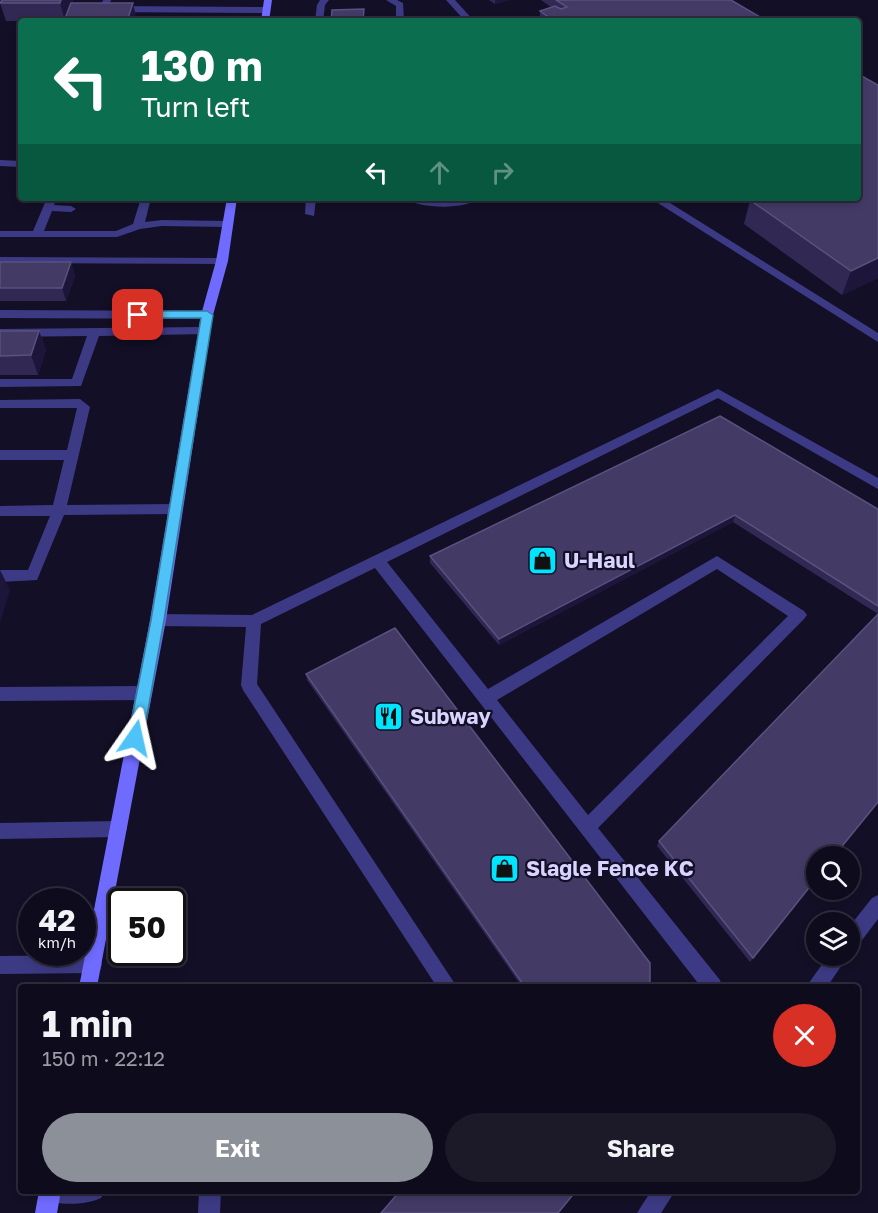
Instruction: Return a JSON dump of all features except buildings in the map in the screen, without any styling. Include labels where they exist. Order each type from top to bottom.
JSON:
[{"type":"main road","points":[[96,948],[158,620],[204,331],[222,261],[231,201]]},
{"type":"main road","points":[[89,984],[93,966]]},
{"type":"main road","points":[[46,1213],[49,1194]]},
{"type":"lane","points":[[107,0],[104,9],[185,5],[267,5]]},
{"type":"lane","points":[[319,18],[321,5],[325,0]]},
{"type":"lane","points":[[390,0],[400,5],[400,18]]},
{"type":"lane","points":[[450,0],[467,18]]},
{"type":"lane","points":[[0,164],[18,164]]},
{"type":"lane","points":[[138,226],[136,211],[144,201]]},
{"type":"lane","points":[[310,214],[311,201]]},
{"type":"lane","points":[[420,201],[468,201]]},
{"type":"lane","points":[[660,201],[878,338]]},
{"type":"lane","points":[[37,234],[50,203],[70,209]]},
{"type":"lane","points":[[0,234],[117,234],[138,226],[162,223],[227,224]]},
{"type":"lane","points":[[0,260],[222,261]]},
{"type":"lane","points":[[0,314],[207,315]]},
{"type":"lane","points":[[0,333],[204,331]]},
{"type":"lane","points":[[0,383],[77,383],[94,332]]},
{"type":"lane","points":[[158,620],[254,621],[718,393],[878,484]]},
{"type":"lane","points":[[0,404],[80,402],[84,407],[59,510],[32,576],[0,576]]},
{"type":"lane","points":[[0,455],[72,455]]},
{"type":"lane","points":[[0,511],[176,509]]},
{"type":"lane","points":[[377,560],[711,984]]},
{"type":"lane","points":[[486,698],[717,562],[799,615],[587,827]]},
{"type":"lane","points":[[254,621],[249,685],[446,984]]},
{"type":"lane","points":[[0,694],[144,693]]},
{"type":"lane","points":[[0,831],[118,829]]},
{"type":"lane","points":[[860,928],[878,904]]},
{"type":"lane","points":[[0,964],[18,964]]},
{"type":"lane","points":[[817,984],[831,966]]},
{"type":"lane","points":[[209,1213],[210,1194]]},
{"type":"lane","points":[[648,1213],[662,1194]]},
{"type":"place","name":"U-Haul","points":[[543,560]]},
{"type":"place","name":"Subway","points":[[389,716]]},
{"type":"place","name":"Slagle Fence KC","points":[[505,868]]},
{"type":"route","points":[[135,738],[158,620],[207,315],[138,315]]}]
